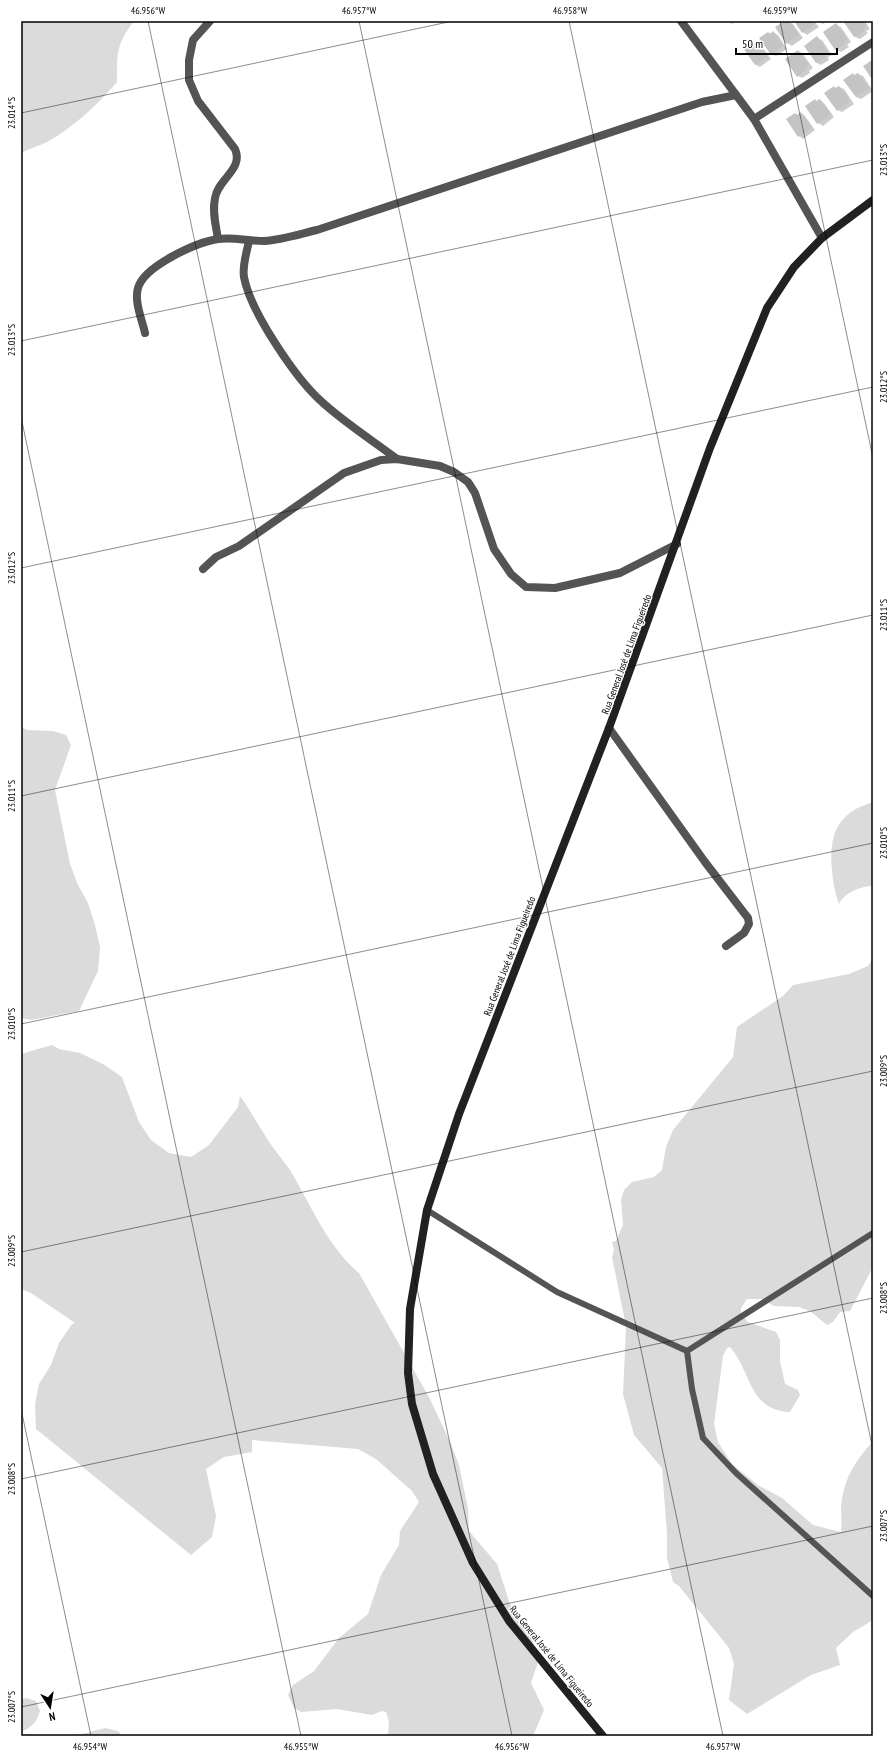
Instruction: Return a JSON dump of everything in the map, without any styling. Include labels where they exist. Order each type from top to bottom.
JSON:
[{"type":"street","points":[[210,21],[193,40],[189,60],[189,80],[198,101],[236,149],[238,157],[237,164],[218,188],[214,199],[214,215],[218,239]]},
{"type":"street","points":[[681,21],[754,119],[822,238]]},
{"type":"street","points":[[754,119],[873,42]]},
{"type":"street","points":[[145,332],[137,296],[140,283],[150,271],[177,254],[218,239],[248,241],[283,239],[317,230],[702,102],[736,95]]},
{"type":"street","name":"Rua General José de Lima Figueiredo","points":[[603,1736],[509,1621],[473,1563],[433,1474],[412,1404],[408,1373],[410,1309],[427,1210],[459,1114],[609,728],[677,544],[710,448],[767,308],[794,267],[822,238],[873,200]]},
{"type":"street","points":[[248,241],[244,276],[258,316],[270,335],[294,369],[321,402],[397,459]]},
{"type":"street","points":[[203,569],[216,557],[240,546],[344,473],[381,460],[397,459],[440,466],[454,472],[468,482],[475,493],[494,549],[511,574],[526,587],[555,588],[620,573],[677,544]]},
{"type":"street","points":[[609,728],[705,862],[748,918],[749,924],[744,934],[726,946]]},
{"type":"lane","points":[[427,1210],[557,1292],[687,1351]]},
{"type":"lane","points":[[687,1351],[873,1233]]},
{"type":"lane","points":[[687,1351],[692,1389],[703,1438],[736,1473],[873,1596]]},
{"type":"shaded area","points":[[22,21],[134,21],[128,29],[119,50],[117,82],[94,106],[68,129],[49,141],[21,153]]},
{"type":"shaded area","points":[[21,727],[27,730],[53,731],[66,735],[71,745],[55,790],[70,864],[78,885],[88,903],[100,947],[98,971],[79,1011],[31,1020],[21,1018]]},
{"type":"shaded area","points":[[873,802],[873,886],[863,887],[849,893],[841,900],[839,904],[834,888],[831,858],[834,836],[843,819],[851,812]]},
{"type":"shaded area","points":[[873,958],[873,1267],[850,1311],[840,1312],[833,1322],[827,1325],[810,1311],[799,1307],[774,1306],[762,1299],[747,1299],[741,1308],[741,1314],[748,1322],[776,1332],[780,1340],[780,1361],[785,1384],[798,1390],[800,1395],[790,1412],[776,1410],[766,1405],[752,1388],[737,1357],[730,1347],[727,1348],[723,1356],[714,1424],[718,1442],[732,1464],[758,1485],[782,1498],[813,1525],[841,1532],[842,1497],[847,1479],[855,1464],[873,1441],[873,1620],[853,1632],[836,1648],[840,1665],[811,1675],[747,1714],[729,1700],[734,1664],[729,1648],[679,1586],[673,1582],[667,1558],[667,1534],[662,1468],[634,1435],[623,1394],[626,1326],[612,1257],[614,1250],[612,1242],[616,1241],[623,1225],[621,1200],[624,1190],[632,1182],[654,1177],[662,1170],[666,1147],[673,1130],[733,1057],[737,1027],[783,996],[793,985],[849,974],[868,966]]},
{"type":"shaded area","points":[[52,1045],[59,1049],[80,1053],[103,1064],[122,1077],[139,1122],[151,1140],[169,1153],[191,1157],[209,1145],[238,1107],[240,1096],[243,1100],[269,1142],[290,1170],[329,1238],[359,1273],[430,1399],[451,1444],[459,1465],[468,1509],[469,1531],[497,1564],[510,1604],[532,1636],[538,1662],[531,1683],[544,1710],[533,1736],[388,1736],[389,1721],[386,1712],[382,1711],[372,1715],[337,1709],[301,1712],[294,1708],[288,1695],[293,1685],[314,1671],[339,1638],[368,1614],[381,1575],[399,1545],[400,1531],[419,1502],[412,1491],[376,1459],[358,1449],[252,1440],[252,1452],[224,1457],[206,1469],[216,1516],[212,1537],[191,1555],[36,1429],[35,1405],[39,1384],[51,1365],[59,1343],[72,1324],[75,1323],[31,1293],[21,1289],[21,1054]]},
{"type":"shaded area","points":[[26,1698],[36,1701],[40,1711],[34,1724],[21,1732],[21,1700]]},
{"type":"shaded area","points":[[105,1728],[118,1731],[122,1736],[74,1736]]},
{"type":"building","points":[[784,21],[785,23],[789,21],[799,35],[786,44],[775,27]]},
{"type":"building","points":[[794,21],[812,21],[815,24],[802,33]]},
{"type":"building","points":[[843,21],[863,21],[866,26],[863,29],[864,31],[854,37]]},
{"type":"building","points":[[836,23],[847,39],[843,42],[845,44],[835,50],[823,32]]},
{"type":"building","points":[[773,31],[783,46],[771,55],[759,38],[768,32],[770,34]]},
{"type":"building","points":[[817,36],[828,52],[824,55],[826,57],[816,63],[804,46]]},
{"type":"building","points":[[752,42],[754,44],[757,42],[768,57],[755,65],[743,48]]},
{"type":"building","points":[[798,50],[809,65],[805,68],[806,70],[797,77],[785,59]]},
{"type":"building","points":[[872,60],[873,61],[873,81],[863,66]]},
{"type":"building","points":[[853,73],[854,75],[858,73],[869,88],[856,97],[843,80]]},
{"type":"building","points":[[834,86],[835,88],[839,86],[850,101],[837,111],[824,93]]},
{"type":"building","points":[[815,99],[816,101],[820,99],[831,115],[817,124],[805,106]]},
{"type":"building","points":[[801,112],[812,128],[798,137],[786,119],[795,113],[797,115]]}]
